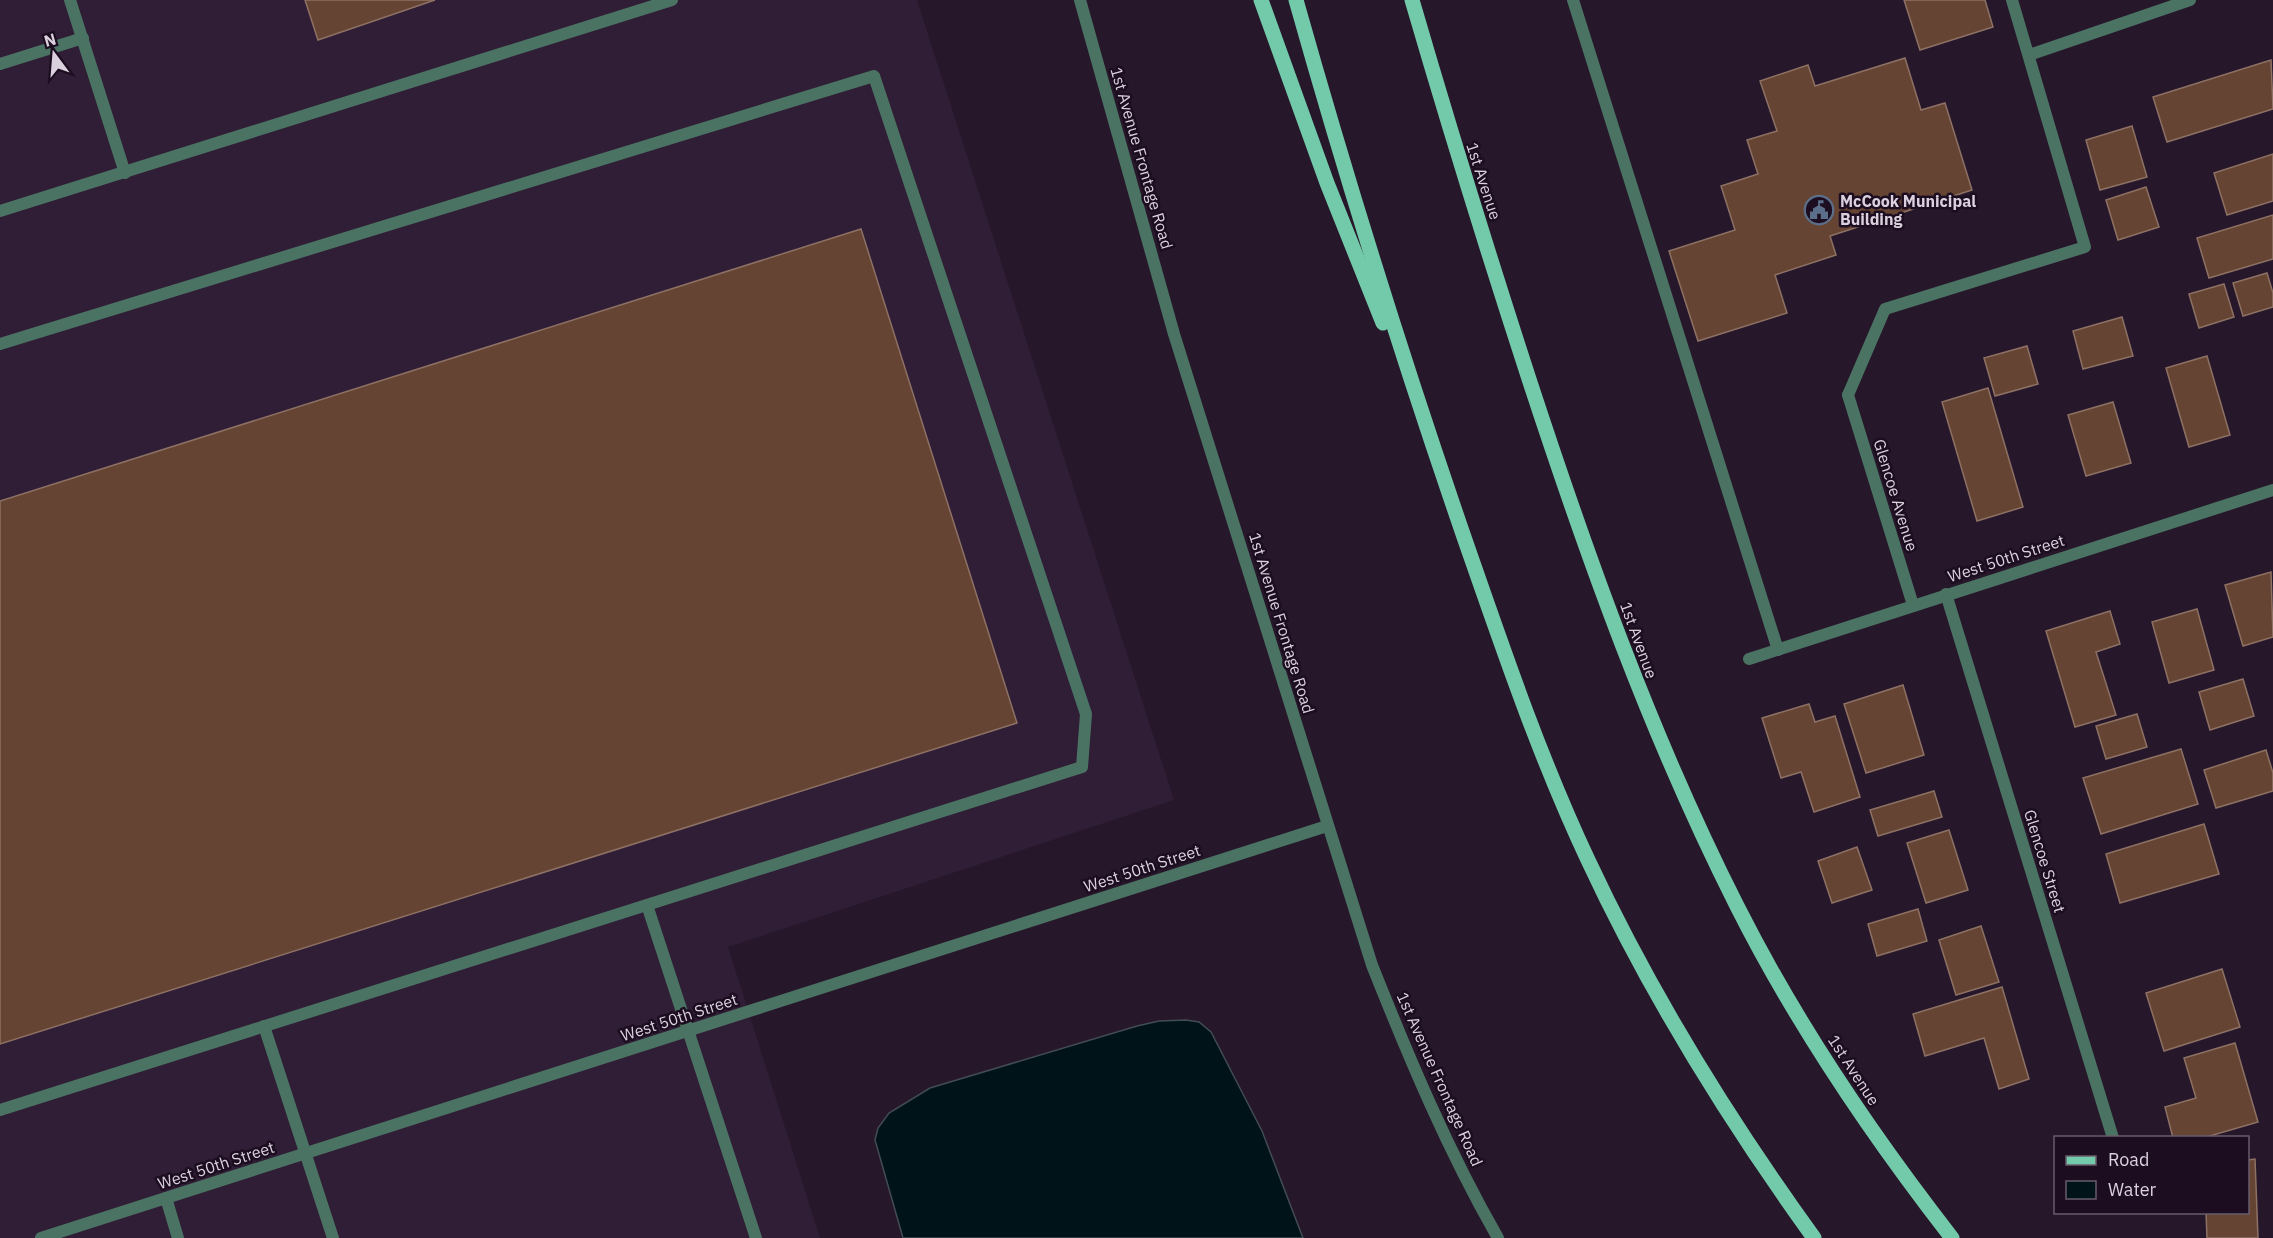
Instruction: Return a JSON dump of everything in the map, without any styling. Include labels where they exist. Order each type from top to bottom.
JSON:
[{"type":"main road","points":[[1262,0],[1327,183],[1432,443]]},
{"type":"main road","points":[[1296,0],[1369,249],[1432,443],[1530,724],[1587,860],[1691,1054],[1770,1177],[1814,1238]]},
{"type":"main road","name":"1st Avenue","points":[[1412,0],[1459,163],[1562,480],[1629,667],[1679,785],[1738,908],[1800,1020],[1864,1119],[1952,1238]]},
{"type":"street","points":[[70,0],[125,173]]},
{"type":"street","points":[[0,211],[672,0]]},
{"type":"street","name":"1st Avenue Frontage Road","points":[[1080,0],[1174,334],[1372,965],[1404,1045],[1446,1138],[1498,1238]]},
{"type":"street","points":[[1573,0],[1778,650]]},
{"type":"street","points":[[2012,0],[2029,55],[2190,0]]},
{"type":"street","points":[[0,64],[83,39]]},
{"type":"street","name":"Glencoe Avenue","points":[[1914,605],[1848,395],[1885,309],[2085,247],[2029,55]]},
{"type":"street","points":[[0,344],[874,76],[1086,714],[1082,767],[0,1110]]},
{"type":"street","name":"West 50th Street","points":[[1749,659],[2273,490]]},
{"type":"street","name":"Glencoe Street","points":[[1946,594],[2113,1136]]},
{"type":"street","name":"West 50th Street","points":[[41,1238],[1327,826]]},
{"type":"street","points":[[647,905],[756,1238]]},
{"type":"street","points":[[264,1026],[333,1238]]},
{"type":"street","points":[[166,1198],[178,1238]]},
{"type":"shaded area","points":[[0,0],[917,0],[1174,800],[728,947],[820,1238],[0,1238]]},
{"type":"water","points":[[1159,1021],[1199,1022],[1211,1032],[1262,1131],[1303,1238],[903,1238],[875,1140],[878,1128],[889,1113],[930,1088],[1137,1026]]},
{"type":"building","points":[[305,0],[435,0],[318,40]]},
{"type":"building","points":[[1904,0],[1985,0],[1993,27],[1920,50]]},
{"type":"building","name":"McCook Municipal Building","points":[[1905,58],[1921,110],[1945,103],[1972,190],[1830,236],[1836,255],[1775,275],[1787,313],[1698,341],[1669,251],[1735,230],[1721,186],[1758,174],[1747,140],[1777,131],[1760,81],[1808,65],[1815,86]]},
{"type":"building","points":[[2271,60],[2273,109],[2167,142],[2153,97]]},
{"type":"building","points":[[2132,126],[2147,177],[2100,190],[2086,140]]},
{"type":"building","points":[[2273,154],[2273,201],[2227,215],[2214,173]]},
{"type":"building","points":[[2146,187],[2159,227],[2118,240],[2106,200]]},
{"type":"building","points":[[2273,215],[2273,259],[2209,278],[2197,238]]},
{"type":"building","points":[[861,229],[1017,723],[0,1044],[0,501]]},
{"type":"building","points":[[2267,273],[2273,293],[2273,307],[2243,316],[2233,283]]},
{"type":"building","points":[[2224,284],[2234,317],[2199,328],[2189,294]]},
{"type":"building","points":[[2122,317],[2133,356],[2083,369],[2073,331]]},
{"type":"building","points":[[2027,346],[2038,384],[1995,396],[1984,358]]},
{"type":"building","points":[[2207,356],[2230,435],[2189,447],[2166,368]]},
{"type":"building","points":[[1988,388],[2023,507],[1977,521],[1942,402]]},
{"type":"building","points":[[2113,402],[2131,463],[2086,476],[2068,415]]},
{"type":"building","points":[[2271,572],[2273,637],[2243,646],[2225,585]]},
{"type":"building","points":[[2197,609],[2214,670],[2169,683],[2152,622]]},
{"type":"building","points":[[2110,611],[2120,644],[2096,652],[2116,715],[2075,727],[2046,631]]},
{"type":"building","points":[[2243,679],[2254,716],[2210,730],[2199,692]]},
{"type":"building","points":[[1903,685],[1924,755],[1866,773],[1844,704]]},
{"type":"building","points":[[1809,704],[1815,722],[1835,716],[1860,797],[1814,812],[1801,772],[1781,778],[1762,718]]},
{"type":"building","points":[[2137,714],[2147,747],[2106,759],[2096,726]]},
{"type":"building","points":[[2181,749],[2198,804],[2101,834],[2083,778]]},
{"type":"building","points":[[2266,750],[2273,773],[2273,791],[2216,808],[2204,770]]},
{"type":"building","points":[[1934,791],[1942,817],[1878,836],[1870,810]]},
{"type":"building","points":[[2204,824],[2219,874],[2120,903],[2106,854]]},
{"type":"building","points":[[1949,830],[1968,890],[1926,903],[1907,843]]},
{"type":"building","points":[[1857,847],[1872,890],[1832,903],[1818,861]]},
{"type":"building","points":[[1918,909],[1927,941],[1877,956],[1868,924]]},
{"type":"building","points":[[1981,926],[1999,982],[1956,995],[1939,940]]},
{"type":"building","points":[[2222,969],[2240,1027],[2164,1051],[2146,993]]},
{"type":"building","points":[[2002,987],[2029,1079],[1999,1089],[1984,1038],[1925,1056],[1913,1014]]},
{"type":"building","points":[[2235,1043],[2258,1122],[2210,1136],[2172,1136],[2165,1107],[2196,1098],[2184,1058]]},
{"type":"building","points":[[2255,1159],[2258,1238],[2207,1238],[2206,1214],[2249,1214],[2249,1160]]},
{"type":"place","name":"McCook Municipal Building","points":[[1819,210]]}]
